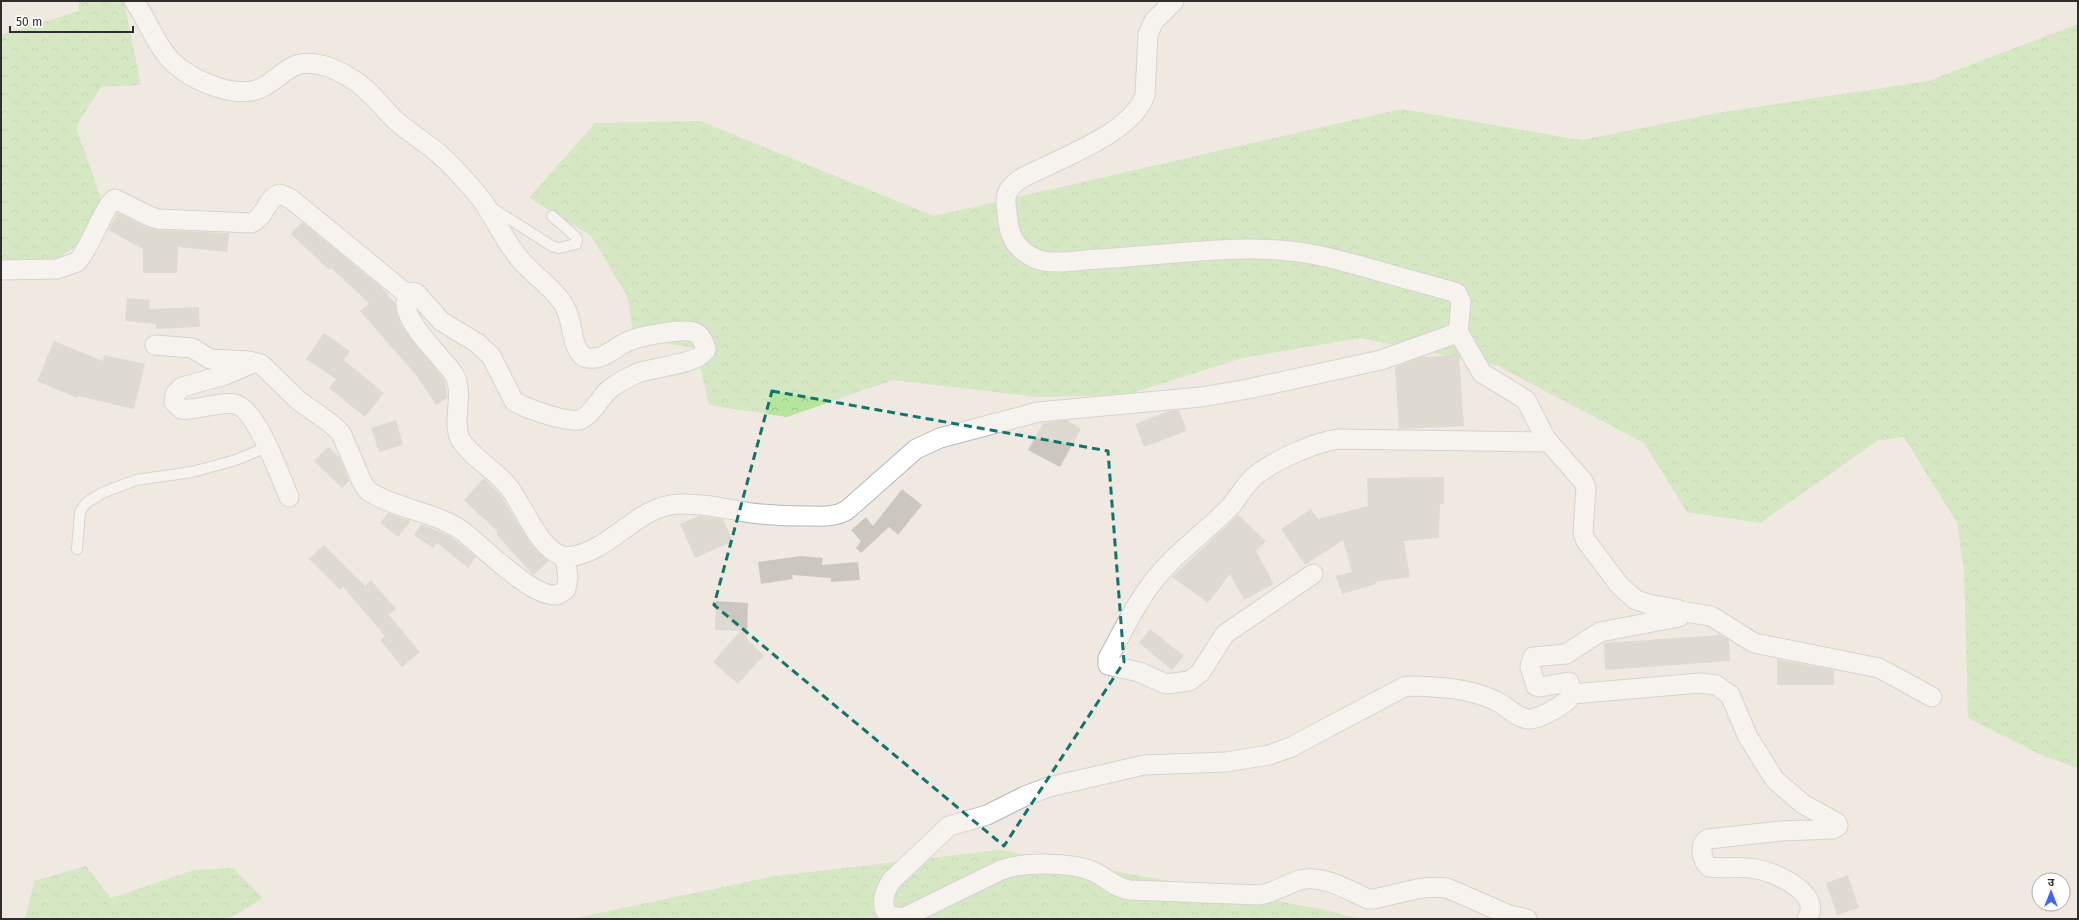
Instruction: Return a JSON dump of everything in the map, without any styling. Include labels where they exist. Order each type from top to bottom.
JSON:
[{"type":"street","points":[[134,1],[163,51],[180,69],[206,83],[232,90],[252,91],[267,85],[296,65],[302,64],[325,66],[352,79],[366,89],[394,118],[452,166],[482,201],[519,259],[562,302],[569,315],[575,346],[580,354],[590,359],[595,358],[604,355],[630,341],[646,336],[690,331],[699,335],[703,340],[706,350],[704,354],[690,361],[644,371],[621,381],[603,395],[584,418],[572,420],[551,415],[514,401],[496,363],[485,350],[466,335],[441,321],[416,293],[411,292],[408,294]]},
{"type":"street","points":[[1174,1],[1154,21],[1148,34],[1145,95],[1135,112],[1119,127],[1080,150],[1031,173],[1014,184],[1008,190],[1006,196],[1008,230],[1013,242],[1022,251],[1044,261],[1154,256],[1242,249],[1312,253],[1457,293],[1460,302],[1458,333]]},
{"type":"street","points":[[1,270],[57,269],[77,262],[83,256],[109,203],[115,199],[158,219],[251,223],[258,220],[272,198],[280,194],[290,199],[408,294]]},
{"type":"street","points":[[155,345],[192,348],[214,360],[256,362],[269,371],[303,404],[329,422],[341,434],[362,482],[368,491],[455,526],[525,582],[544,593],[561,594],[566,589],[568,577],[565,558],[545,542],[531,524],[507,485],[460,439],[456,429],[458,382],[445,362],[424,339],[410,318],[405,305],[408,294]]},
{"type":"street","points":[[1458,333],[1462,336],[1482,373],[1526,400],[1549,442],[1585,484],[1584,537],[1620,586],[1636,600],[1648,604],[1675,608],[1680,611],[1711,616],[1754,643],[1879,668],[1932,697]]},
{"type":"street","points":[[565,558],[591,550],[608,541],[642,514],[668,505],[697,505],[774,515],[837,515],[847,510],[916,449],[940,438],[1017,416],[1066,408],[1138,404],[1226,394],[1381,360],[1458,333]]},
{"type":"street","points":[[256,362],[226,375],[182,387],[175,394],[174,402],[178,408],[187,410],[224,404],[239,406],[250,414],[256,422],[289,497]]},
{"type":"street","points":[[1313,574],[1225,634],[1197,677],[1189,681],[1166,684],[1140,672],[1108,665],[1108,658],[1142,598],[1155,579],[1230,506],[1254,477],[1275,464],[1326,441],[1549,442]]},
{"type":"street","points":[[1527,919],[1509,915],[1447,888],[1439,887],[1422,888],[1372,899],[1368,899],[1314,878],[1299,880],[1259,895],[1130,890],[1121,889],[1092,871],[1032,864],[1013,866],[1001,870],[898,919],[887,914],[884,910],[882,902],[884,892],[891,881],[949,826],[987,815],[1025,796],[1049,787],[1144,765],[1210,764],[1269,755],[1289,748],[1404,687],[1412,686],[1465,690],[1495,700],[1528,720],[1542,716],[1570,700],[1572,694],[1569,682],[1540,687],[1536,686],[1530,667],[1531,659],[1537,655],[1566,654],[1600,632],[1677,619],[1680,615],[1680,611]]},
{"type":"street","points":[[1572,694],[1700,683],[1716,685],[1730,695],[1748,737],[1775,780],[1798,801],[1837,823],[1838,826],[1833,829],[1781,831],[1708,839],[1705,840],[1702,848],[1704,859],[1710,867],[1758,869],[1779,877],[1806,894],[1811,902],[1811,912],[1807,919]]},
{"type":"lane","points":[[482,201],[552,246],[559,248],[576,244],[576,237],[552,216]]},
{"type":"lane","points":[[77,548],[80,512],[86,502],[102,493],[136,480],[192,472],[236,460],[267,447]]},
{"type":"highlighted area","points":[[772,391],[1108,451],[1124,662],[1004,846],[714,605]]},
{"type":"green space","points":[[79,1],[124,1],[141,85],[101,87],[76,127],[104,207],[90,237],[45,267],[1,261],[1,35],[79,11]]},
{"type":"green space","points":[[2078,24],[2078,768],[2045,757],[1968,718],[1964,571],[1957,523],[1904,437],[1877,441],[1760,523],[1687,512],[1644,443],[1498,366],[1360,338],[1242,358],[1126,395],[1037,397],[893,380],[787,417],[709,405],[696,348],[634,338],[627,296],[591,236],[529,198],[595,123],[700,121],[934,216],[1401,109],[1581,140],[1717,113],[1928,81]]},
{"type":"green space","points":[[1000,850],[1326,910],[1360,919],[571,919],[775,876]]},
{"type":"green space","points":[[86,866],[111,898],[194,870],[233,868],[263,898],[234,916],[218,919],[25,919],[34,881]]},
{"type":"building","points":[[118,213],[144,226],[157,230],[229,233],[227,252],[178,247],[177,273],[143,273],[143,249],[108,230]]},
{"type":"building","points":[[302,222],[381,287],[395,303],[397,315],[402,327],[444,379],[448,397],[436,405],[415,374],[360,311],[369,303],[331,268],[329,270],[291,234]]},
{"type":"building","points":[[127,298],[150,300],[149,309],[199,307],[200,327],[156,329],[156,324],[125,321]]},
{"type":"building","points":[[324,333],[350,351],[344,360],[384,393],[365,417],[329,388],[336,379],[306,359]]},
{"type":"building","points":[[54,341],[103,361],[104,355],[145,364],[134,409],[78,396],[77,398],[37,381]]},
{"type":"building","points":[[1459,355],[1464,426],[1399,429],[1395,367],[1421,357]]},
{"type":"building","points":[[1179,410],[1187,431],[1144,447],[1135,424],[1169,411]]},
{"type":"building","points":[[396,420],[403,445],[379,452],[371,428]]},
{"type":"building","points":[[1067,420],[1081,429],[1060,467],[1028,450],[1043,423]]},
{"type":"building","points":[[328,447],[340,458],[349,481],[342,488],[314,461]]},
{"type":"building","points":[[1444,477],[1444,504],[1440,504],[1439,538],[1404,541],[1410,577],[1375,582],[1376,584],[1342,594],[1336,576],[1352,572],[1343,540],[1305,565],[1281,529],[1311,509],[1318,519],[1368,506],[1367,478]]},
{"type":"building","points":[[484,478],[499,493],[531,544],[549,561],[533,575],[497,535],[497,531],[464,500]]},
{"type":"building","points":[[902,489],[922,505],[898,535],[889,527],[861,553],[856,548],[861,541],[851,530],[866,517],[873,526]]},
{"type":"building","points":[[388,513],[411,521],[398,537],[380,523]]},
{"type":"building","points":[[1238,515],[1266,541],[1256,551],[1274,584],[1244,600],[1230,574],[1208,603],[1172,577]]},
{"type":"building","points":[[699,516],[723,519],[733,541],[695,558],[680,524]]},
{"type":"building","points":[[421,524],[450,536],[476,557],[468,568],[437,543],[433,548],[414,535]]},
{"type":"building","points":[[324,545],[365,586],[371,580],[396,609],[389,615],[420,652],[402,667],[380,640],[385,636],[343,587],[340,590],[309,559]]},
{"type":"building","points":[[800,556],[823,558],[822,565],[858,562],[860,580],[831,582],[831,578],[792,575],[793,579],[761,584],[758,562]]},
{"type":"building","points":[[716,601],[748,603],[747,639],[764,655],[738,684],[713,662],[740,631],[715,630]]},
{"type":"building","points":[[1150,629],[1184,656],[1172,670],[1139,643]]},
{"type":"building","points":[[1720,635],[1729,640],[1730,661],[1605,670],[1604,643]]},
{"type":"building","points":[[1777,659],[1834,670],[1834,685],[1777,685]]},
{"type":"building","points":[[1848,875],[1859,908],[1837,915],[1826,883]]}]
